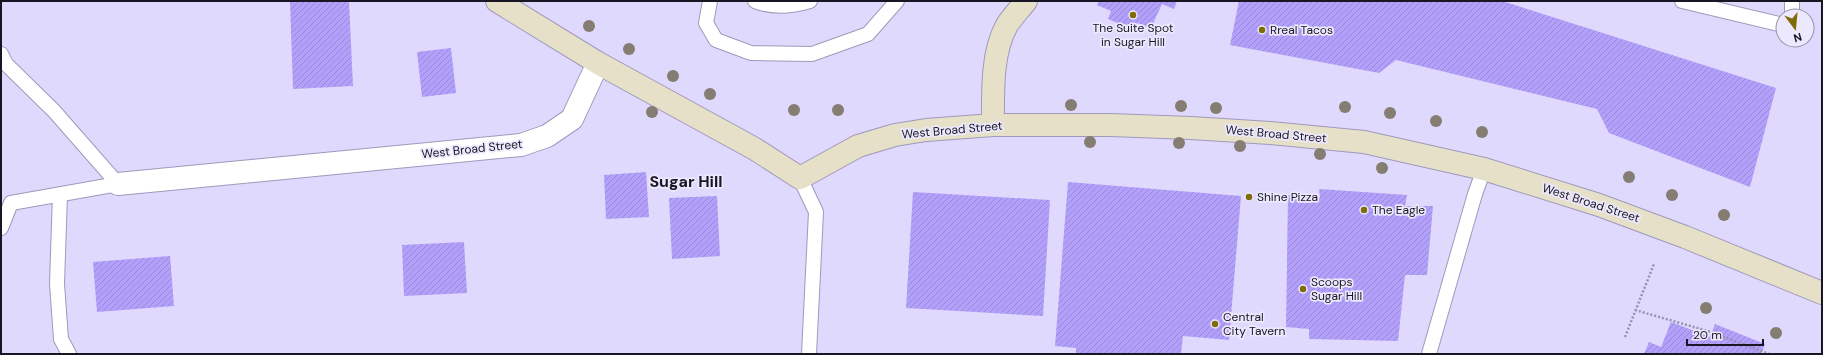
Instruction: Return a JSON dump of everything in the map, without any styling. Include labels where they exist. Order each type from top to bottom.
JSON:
[{"type":"street","points":[[497,1],[598,63],[755,148],[800,178]]},
{"type":"street","points":[[993,126],[996,56],[1006,26],[1026,1]]},
{"type":"street","name":"West Broad Street","points":[[118,184],[521,145],[547,136],[572,119],[598,63]]},
{"type":"street","name":"West Broad Street","points":[[800,178],[858,146],[895,135],[926,130],[993,126],[1110,125],[1270,132],[1364,142],[1484,169],[1584,200],[1644,220],[1822,293]]},
{"type":"lane","points":[[710,1],[706,24],[716,40],[750,53],[812,54],[868,34],[897,1]]},
{"type":"lane","points":[[755,1],[762,4],[794,6],[810,1]]},
{"type":"lane","points":[[1682,1],[1775,23]]},
{"type":"lane","points":[[1,54],[6,64],[54,111],[118,184]]},
{"type":"lane","points":[[1430,354],[1475,194],[1484,169]]},
{"type":"lane","points":[[800,178],[816,212],[809,354]]},
{"type":"lane","points":[[1,228],[6,201],[118,184]]},
{"type":"lane","points":[[60,194],[58,284],[61,339],[69,354]]},
{"type":"path","points":[[1625,337],[1654,264]]},
{"type":"path","points":[[1635,310],[1712,332],[1769,354]]},
{"type":"building","points":[[290,1],[349,1],[353,86],[293,89]]},
{"type":"building","name":"The Suite Spot in Sugar Hill","points":[[1099,1],[1177,1],[1174,9],[1162,4],[1151,28],[1138,23],[1134,30],[1108,19],[1111,11],[1097,5]]},
{"type":"building","points":[[1239,1],[1502,1],[1776,88],[1750,187],[1609,133],[1597,109],[1396,60],[1379,73],[1230,45]]},
{"type":"building","points":[[451,48],[456,93],[422,97],[417,52]]},
{"type":"building","points":[[646,172],[649,217],[606,219],[604,175]]},
{"type":"building","points":[[1068,182],[1241,196],[1229,340],[1183,336],[1181,354],[1076,354],[1076,348],[1055,346]]},
{"type":"building","points":[[1319,189],[1407,195],[1405,206],[1433,206],[1427,275],[1405,275],[1398,341],[1309,339],[1309,329],[1286,327],[1288,195],[1320,198]]},
{"type":"building","points":[[913,192],[1050,200],[1043,316],[906,308]]},
{"type":"building","points":[[717,196],[720,256],[672,259],[669,198]]},
{"type":"building","points":[[464,242],[467,293],[404,296],[402,245]]},
{"type":"building","points":[[170,256],[174,306],[97,312],[93,262]]},
{"type":"building","points":[[1671,322],[1710,337],[1715,324],[1765,344],[1761,354],[1644,354],[1649,342],[1661,347]]},
{"type":"place","name":"The Suite Spot in Sugar Hill","points":[[1133,15]]},
{"type":"place","name":"Rreal Tacos","points":[[1262,30]]},
{"type":"place","name":"Shine Pizza","points":[[1249,197]]},
{"type":"place","name":"The Eagle","points":[[1364,210]]},
{"type":"place","name":"Scoops Sugar Hill","points":[[1303,289]]},
{"type":"place","name":"Central City Tavern","points":[[1215,324]]},
{"type":"district","name":"Sugar Hill","points":[[686,181]]}]
